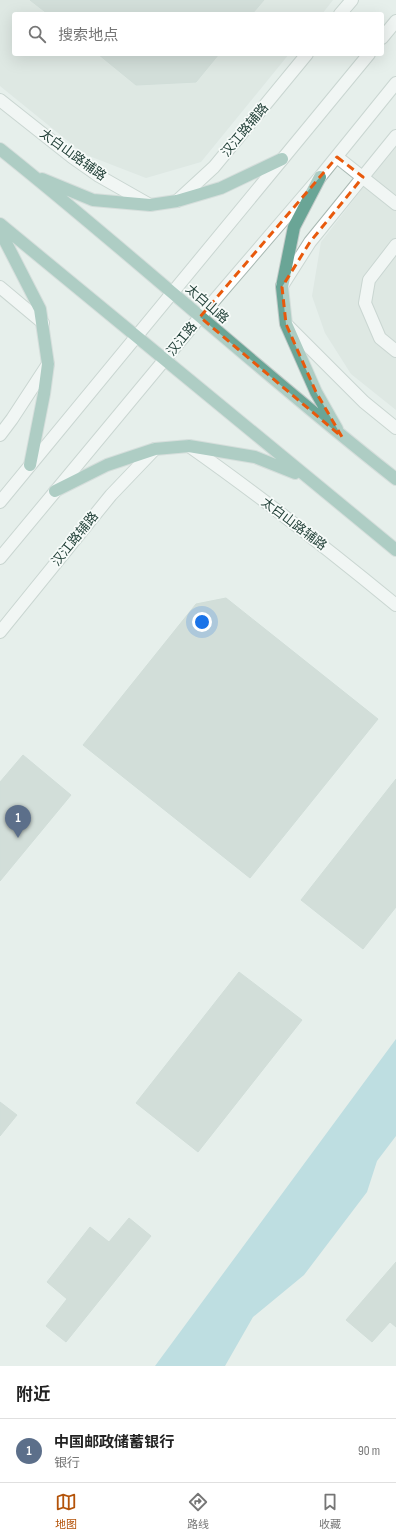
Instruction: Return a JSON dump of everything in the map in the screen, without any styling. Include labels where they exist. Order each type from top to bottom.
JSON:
[{"type":"main road","name":"太白山路","points":[[0,149],[342,437],[396,479]]},
{"type":"main road","points":[[32,175],[94,200],[150,205],[177,201],[221,188],[282,159]]},
{"type":"main road","points":[[320,177],[294,227],[282,287],[286,324],[316,392],[342,437]]},
{"type":"main road","points":[[0,224],[396,550]]},
{"type":"main road","points":[[0,231],[40,309],[43,323],[48,364],[30,465]]},
{"type":"main road","points":[[55,491],[107,465],[155,449],[189,446],[254,457],[307,478]]},
{"type":"street","points":[[342,12],[352,0]]},
{"type":"street","points":[[384,36],[396,21]]},
{"type":"street","name":"汉江路辅路","points":[[177,201],[214,167],[305,56]]},
{"type":"street","points":[[0,502],[367,56]]},
{"type":"street","name":"汉江路","points":[[0,558],[200,317],[337,157],[396,83]]},
{"type":"street","name":"太白山路辅路","points":[[0,100],[72,157],[99,176],[150,205]]},
{"type":"street","points":[[282,287],[310,242],[396,136]]},
{"type":"street","points":[[337,157],[396,204]]},
{"type":"street","points":[[396,245],[369,280],[365,303],[380,338],[396,351]]},
{"type":"street","points":[[0,287],[43,323]]},
{"type":"street","points":[[286,324],[364,402],[396,428]]},
{"type":"street","points":[[0,435],[48,364]]},
{"type":"street","name":"太白山路辅路","points":[[189,446],[340,559],[396,605]]},
{"type":"street","name":"汉江路辅路","points":[[0,632],[111,495],[155,449]]},
{"type":"highlighted area","points":[[337,157],[363,177],[310,242],[282,287],[286,324],[316,392],[342,437],[200,317]]},
{"type":"shaded area","points":[[0,0],[333,0],[324,12],[12,12],[12,56],[287,56],[201,162],[146,178],[84,154],[0,86]]},
{"type":"shaded area","points":[[396,145],[396,410],[351,374],[325,333],[312,296],[321,242]]},
{"type":"water","points":[[396,1039],[396,1136],[377,1161],[367,1192],[304,1275],[253,1317],[225,1366],[155,1366]]},
{"type":"building","points":[[30,0],[264,0],[254,12],[45,12]]},
{"type":"building","points":[[100,56],[217,56],[196,82],[136,85]]},
{"type":"building","points":[[226,598],[378,719],[250,878],[83,745],[196,604]]},
{"type":"building","points":[[23,755],[71,795],[0,881],[0,782]]},
{"type":"building","points":[[396,779],[396,907],[363,949],[301,900]]},
{"type":"building","points":[[239,972],[302,1020],[198,1152],[136,1103]]},
{"type":"building","points":[[0,1102],[17,1115],[0,1136]]},
{"type":"building","points":[[129,1218],[151,1236],[66,1342],[46,1326],[67,1299],[47,1282],[90,1227],[109,1242]]},
{"type":"building","points":[[396,1262],[396,1327],[390,1322],[372,1342],[346,1320]]},
{"type":"place","name":"中国邮政储蓄银行","points":[[18,838]]}]
